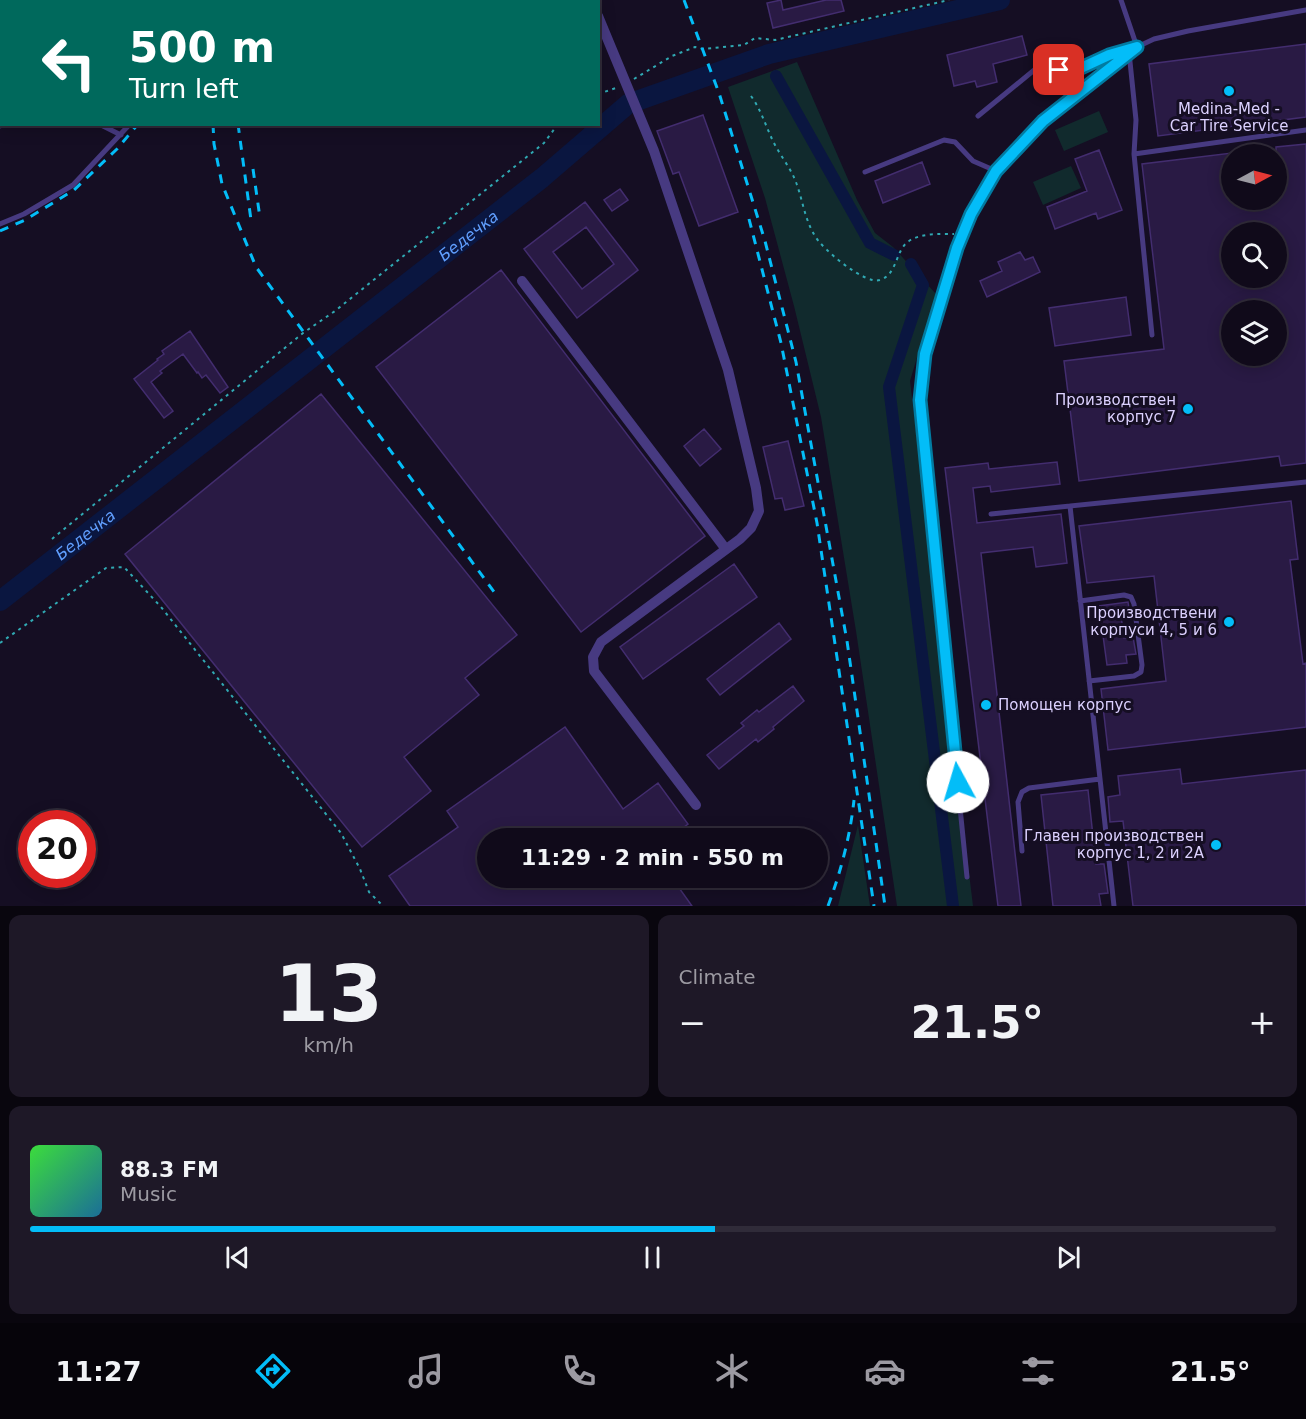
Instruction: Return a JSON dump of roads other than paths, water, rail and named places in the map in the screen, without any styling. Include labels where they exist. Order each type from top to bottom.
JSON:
[{"type":"street","points":[[600,21],[654,151],[721,347],[756,488],[759,511],[751,528],[740,539],[601,642],[593,657],[594,671],[696,805]]},
{"type":"street","points":[[522,281],[725,548]]},
{"type":"lane","points":[[1122,0],[1137,47]]},
{"type":"lane","points":[[967,877],[920,400],[925,354],[962,234],[996,171],[1043,121],[1129,52],[1154,39],[1306,10]]},
{"type":"lane","points":[[978,116],[1044,62],[1070,73],[1109,55],[1137,47]]},
{"type":"lane","points":[[1129,52],[1136,120],[1134,154],[1152,335]]},
{"type":"lane","points":[[103,126],[121,135]]},
{"type":"lane","points":[[0,224],[24,214],[73,185],[128,126]]},
{"type":"lane","points":[[1134,154],[1306,130]]},
{"type":"lane","points":[[865,172],[944,140],[956,142],[974,161],[996,171]]},
{"type":"lane","points":[[991,514],[1306,482]]},
{"type":"lane","points":[[1070,506],[1114,906]]},
{"type":"lane","points":[[1080,600],[1124,595],[1131,597],[1134,604],[1142,665],[1141,672],[1134,676],[1089,681]]},
{"type":"lane","points":[[1022,851],[1018,802],[1022,792],[1029,788],[1100,779]]},
{"type":"waterway","name":"Бедечка","points":[[0,601],[542,178],[628,104],[769,54],[1000,0]]},
{"type":"waterway","points":[[776,76],[870,243],[894,255]]},
{"type":"waterway","points":[[911,264],[923,285],[889,387],[953,906]]},
{"type":"railway","points":[[684,0],[719,93],[765,241],[796,362],[847,641],[885,906]]},
{"type":"railway","points":[[0,231],[25,220],[74,190],[117,149],[136,126]]},
{"type":"railway","points":[[213,126],[214,144],[222,184],[256,267],[497,596]]},
{"type":"railway","points":[[238,126],[251,220]]},
{"type":"railway","points":[[253,169],[260,218]]},
{"type":"railway","points":[[749,219],[781,343],[817,523],[874,906]]},
{"type":"railway","points":[[828,906],[844,854],[854,800]]},
{"type":"place","name":"Medina-Med - Car Tire Service","points":[[1229,91]]},
{"type":"place","name":"Производствeн корпус 7","points":[[1188,409]]},
{"type":"place","name":"Производствени корпуси 4, 5 и 6","points":[[1229,622]]},
{"type":"place","name":"Помощен корпус","points":[[986,705]]},
{"type":"place","name":"Главен производствен корпус 1, 2 и 2А","points":[[1216,845]]}]
